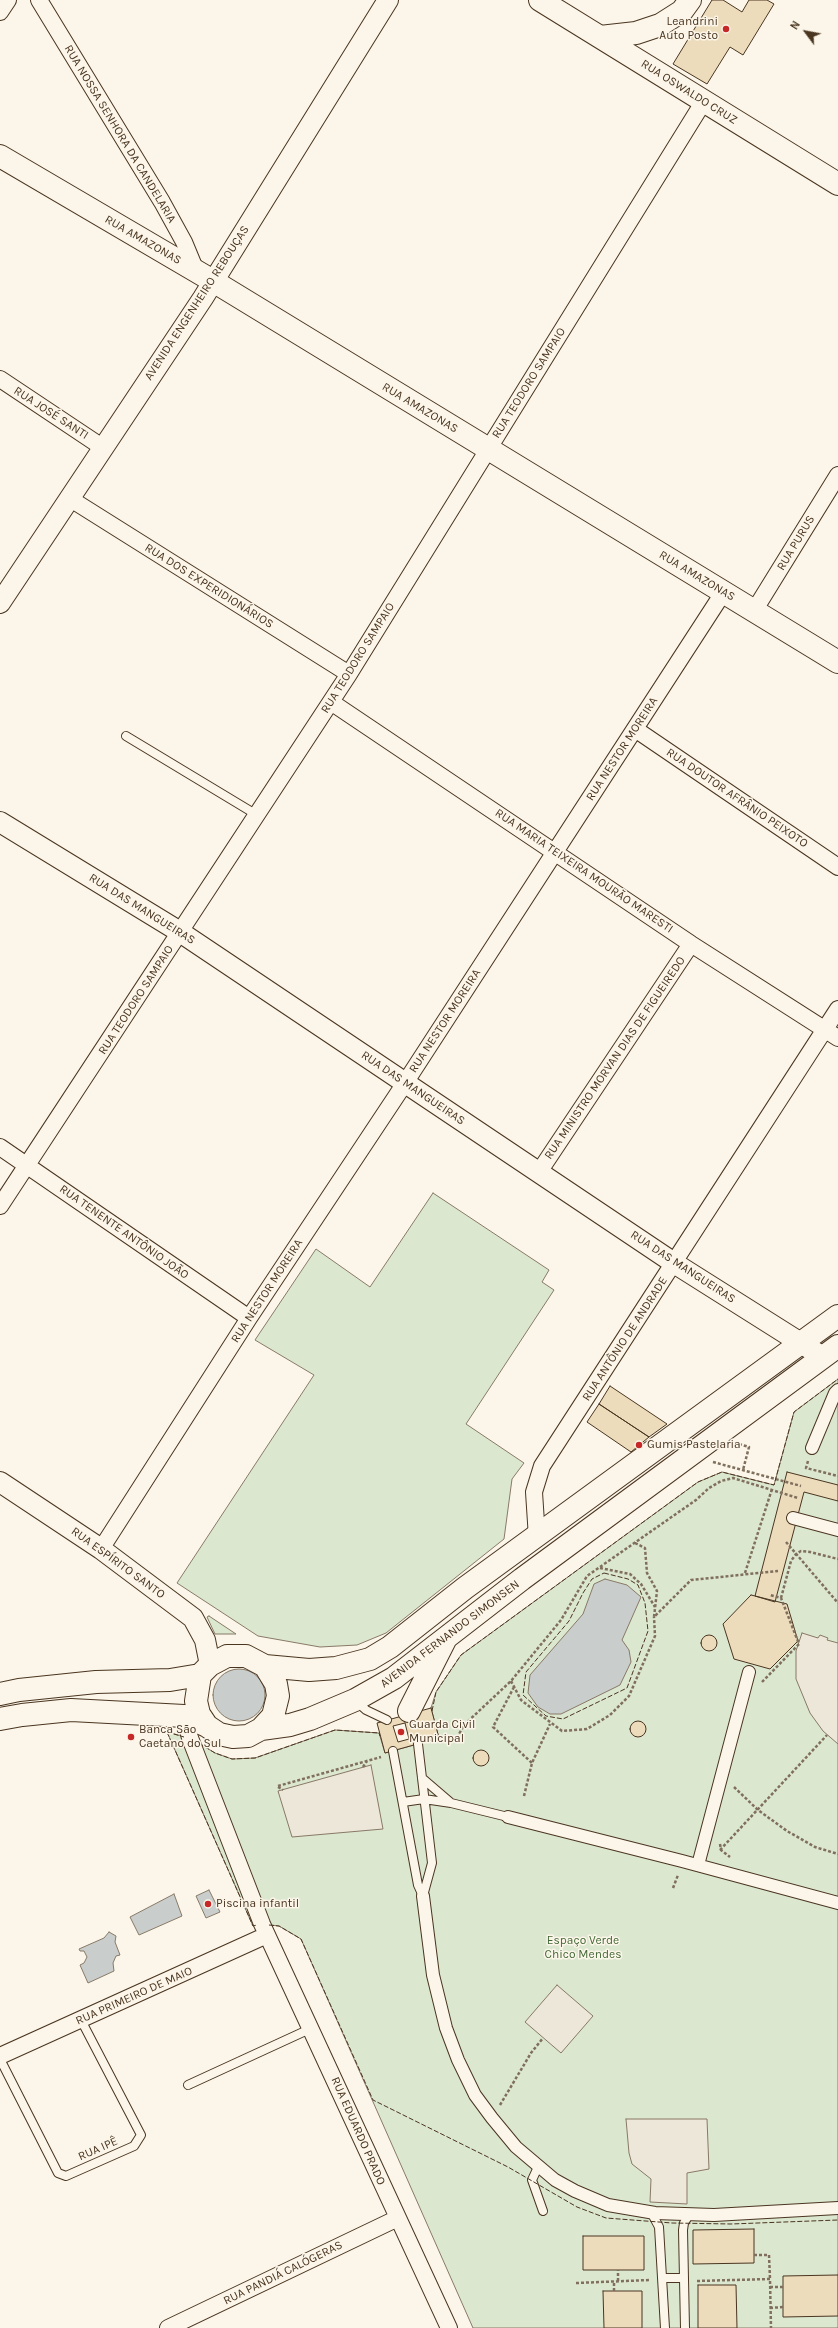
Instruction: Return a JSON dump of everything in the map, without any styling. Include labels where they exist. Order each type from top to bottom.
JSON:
[{"type":"main road","name":"RUA OSWALDO CRUZ","points":[[540,0],[838,184]]},
{"type":"main road","points":[[600,37],[636,33],[660,25],[682,11],[690,0]]},
{"type":"main road","name":"RUA AMAZONAS","points":[[0,156],[204,276],[838,662]]},
{"type":"main road","points":[[0,1694],[19,1690],[96,1682],[170,1680],[205,1670],[227,1656],[246,1656],[265,1666],[309,1670],[336,1668],[370,1659],[390,1647],[465,1588],[536,1538],[838,1316]]},
{"type":"main road","name":"AVENIDA FERNANDO SIMONSEN","points":[[0,1719],[22,1715],[71,1710],[184,1716],[207,1726],[220,1734],[234,1738],[248,1736],[261,1729],[303,1721],[356,1700],[394,1678],[830,1352]]},
{"type":"main road","points":[[410,1712],[446,1638]]},
{"type":"main road","points":[[261,1729],[273,1716],[278,1696],[273,1678],[265,1666]]},
{"type":"main road","points":[[205,1670],[196,1701],[199,1714],[207,1726]]},
{"type":"street","points":[[0,12],[8,0]]},
{"type":"street","name":"RUA NOSSA SENHORA DA CANDELARIA","points":[[39,0],[162,202],[204,276]]},
{"type":"street","name":"AVENIDA ENGENHEIRO REBOUÇAS","points":[[0,603],[102,447],[204,276],[388,0]]},
{"type":"street","name":"RUA TEODORO SAMPAIO","points":[[0,1206],[349,674],[704,101]]},
{"type":"street","name":"RUA JOSÉ SANTI","points":[[0,379],[102,447]]},
{"type":"street","name":"RUA PURUS","points":[[754,611],[838,475]]},
{"type":"street","name":"RUA DOS EXPERIDIONÁRIOS","points":[[69,498],[349,674]]},
{"type":"street","name":"RUA NESTOR MOREIRA","points":[[101,1549],[249,1318],[405,1083],[724,593]]},
{"type":"street","name":"RUA MARIA TEIXEIRA MOURÃO MARESTI","points":[[331,702],[691,944],[831,1034]]},
{"type":"street","name":"RUA DOUTOR AFRÂNIO PEIXOTO","points":[[635,729],[838,867]]},
{"type":"street","name":"RUA DAS MANGUEIRAS","points":[[0,822],[180,932],[674,1263],[801,1344],[830,1352]]},
{"type":"street","name":"RUA MINISTRO MORVAN DIAS DE FIGUEIREDO","points":[[539,1172],[691,944]]},
{"type":"street","name":"RUA ANTÔNIO DE ANDRADE","points":[[536,1538],[534,1492],[542,1466],[674,1263],[831,1034],[838,1010]]},
{"type":"street","name":"RUA TENENTE ANTÔNIO JOÃO","points":[[0,1147],[249,1318]]},
{"type":"street","points":[[812,1448],[834,1393],[838,1390]]},
{"type":"street","name":"RUA ESPÍRITO SANTO","points":[[1,1486],[101,1549],[193,1618],[205,1640],[205,1670]]},
{"type":"street","points":[[793,1518],[838,1530]]},
{"type":"street","points":[[698,1865],[749,1672]]},
{"type":"street","name":"RUA EDUARDO PRADO","points":[[184,1716],[190,1738],[267,1935],[312,2028],[449,2328]]},
{"type":"street","points":[[508,1817],[698,1865],[838,1904]]},
{"type":"street","points":[[423,1896],[433,1975],[446,2028],[458,2060],[475,2096],[488,2113],[516,2146],[538,2167],[555,2180],[574,2191],[608,2205],[652,2212],[689,2215],[838,2208]]},
{"type":"street","name":"RUA PRIMEIRO DE MAIO","points":[[0,2058],[267,1935]]},
{"type":"street","name":"RUA PANDIÁ CALÓGERAS","points":[[168,2328],[398,2218]]},
{"type":"lane","points":[[126,736],[257,815]]},
{"type":"lane","points":[[356,1700],[366,1710],[387,1720]]},
{"type":"lane","points":[[418,1744],[432,1863],[423,1896]]},
{"type":"lane","points":[[393,1751],[418,1885],[423,1896]]},
{"type":"lane","points":[[422,1778],[451,1803]]},
{"type":"lane","points":[[403,1802],[424,1799],[451,1803],[508,1817]]},
{"type":"lane","name":"RUA IPÊ","points":[[0,2058],[58,2173],[66,2176],[134,2146],[141,2135],[81,2020]]},
{"type":"lane","points":[[188,2085],[312,2028]]},
{"type":"lane","points":[[538,2167],[532,2180],[543,2211]]},
{"type":"lane","points":[[652,2212],[659,2227],[665,2328]]},
{"type":"lane","points":[[685,2328],[683,2278],[684,2224],[689,2215]]},
{"type":"lane","points":[[663,2278],[683,2278]]},
{"type":"path","points":[[736,1443],[749,1447],[743,1470]]},
{"type":"path","points":[[698,1450],[706,1459],[801,1486]]},
{"type":"path","points":[[806,1468],[838,1476]]},
{"type":"path","points":[[457,1738],[464,1725],[511,1681],[561,1620],[587,1576],[721,1481],[733,1478],[798,1498]]},
{"type":"path","points":[[745,1573],[772,1489]]},
{"type":"path","points":[[786,1542],[838,1603]]},
{"type":"path","points":[[511,1681],[521,1700],[550,1724],[562,1731],[587,1729],[610,1715],[629,1696],[655,1636],[654,1617],[657,1591],[647,1573],[646,1548],[635,1543]]},
{"type":"path","points":[[760,1684],[799,1644],[781,1598],[791,1562],[796,1554],[801,1551],[838,1559]]},
{"type":"path","points":[[600,1568],[630,1574],[642,1584],[655,1608]]},
{"type":"path","points":[[654,1617],[691,1580],[745,1573],[778,1571]]},
{"type":"path","points":[[770,1595],[781,1598]]},
{"type":"path","points":[[514,1687],[492,1727],[532,1763]]},
{"type":"path","points":[[524,1796],[532,1763],[550,1724]]},
{"type":"path","points":[[721,1850],[827,1734]]},
{"type":"path","points":[[283,1790],[278,1786],[386,1757]]},
{"type":"path","points":[[363,1767],[367,1761]]},
{"type":"path","points":[[732,1794],[736,1779]]},
{"type":"path","points":[[729,1784],[734,1786],[758,1810],[800,1840],[838,1854]]},
{"type":"path","points":[[719,1843],[721,1850],[732,1858]]},
{"type":"path","points":[[496,2112],[531,2053],[543,2038]]},
{"type":"path","points":[[754,2255],[769,2255],[771,2328]]},
{"type":"path","points":[[618,2270],[618,2281]]},
{"type":"path","points":[[692,2281],[770,2279]]},
{"type":"path","points":[[576,2283],[653,2280]]},
{"type":"path","points":[[614,2281],[614,2291]]},
{"type":"path","points":[[770,2287],[783,2287]]},
{"type":"path","points":[[770,2308],[783,2307]]},
{"type":"green space","points":[[433,1193],[549,1270],[542,1282],[554,1290],[466,1424],[524,1463],[512,1479],[504,1539],[386,1633],[357,1645],[320,1647],[258,1636],[177,1583],[314,1375],[255,1340],[316,1249],[370,1287]]},
{"type":"green space","name":"Espaço Verde Chico Mendes","points":[[838,1379],[838,2328],[473,2328],[301,1939],[279,1926],[262,1924],[253,1926],[167,1732],[190,1738],[215,1753],[232,1759],[255,1758],[335,1730],[379,1733],[385,1753],[439,1738],[431,1708],[436,1692],[461,1655],[698,1482],[722,1472],[774,1485],[794,1412]]},
{"type":"green space","points":[[209,1616],[236,1634],[215,1634],[207,1617]]},
{"type":"shaded area","points":[[605,1579],[627,1585],[641,1597],[622,1640],[629,1650],[631,1662],[620,1685],[561,1714],[550,1714],[538,1707],[528,1693],[530,1675],[583,1614],[594,1584]]},
{"type":"shaded area","points":[[802,1633],[818,1638],[820,1635],[828,1638],[827,1640],[838,1643],[838,1744],[823,1731],[810,1713],[796,1679],[796,1651]]},
{"type":"shaded area","points":[[239,1669],[253,1673],[261,1681],[265,1695],[261,1709],[253,1717],[239,1721],[225,1717],[217,1709],[213,1695],[217,1681],[225,1673]]},
{"type":"shaded area","points":[[371,1765],[383,1829],[292,1837],[278,1791]]},
{"type":"shaded area","name":"Piscina infantil","points":[[209,1890],[220,1912],[206,1918],[196,1896]]},
{"type":"shaded area","points":[[174,1894],[182,1916],[139,1935],[130,1917]]},
{"type":"shaded area","points":[[109,1932],[116,1936],[115,1942],[120,1955],[116,1956],[113,1963],[114,1971],[88,1983],[80,1965],[84,1963],[87,1957],[84,1951],[80,1951],[79,1949],[104,1938]]},
{"type":"shaded area","points":[[557,1985],[593,2016],[561,2053],[525,2022]]},
{"type":"shaded area","points":[[626,2119],[707,2119],[709,2169],[687,2173],[687,2204],[650,2202],[651,2179],[632,2164],[629,2153]]},
{"type":"building","name":"Leandrini Auto Posto","points":[[712,0],[723,0],[742,12],[749,0],[767,0],[774,4],[743,55],[730,47],[707,84],[673,64]]},
{"type":"building","points":[[610,1386],[667,1424],[649,1437],[599,1404]]},
{"type":"building","points":[[599,1404],[649,1437],[631,1452],[587,1422]]},
{"type":"building","points":[[787,1472],[838,1485],[838,1501],[804,1492],[775,1602],[755,1596]]},
{"type":"building","points":[[751,1595],[787,1604],[798,1641],[770,1669],[734,1659],[723,1624]]},
{"type":"building","points":[[709,1635],[715,1637],[717,1643],[715,1649],[709,1651],[703,1649],[701,1643],[703,1637]]},
{"type":"building","points":[[431,1708],[439,1738],[385,1753],[377,1723]]},
{"type":"building","points":[[638,1721],[644,1723],[646,1729],[644,1735],[638,1737],[632,1735],[630,1729],[632,1723]]},
{"type":"building","name":"Guarda Civil Municipal","points":[[405,1723],[409,1739],[398,1742],[393,1726]]},
{"type":"building","points":[[481,1750],[487,1752],[489,1758],[487,1764],[481,1766],[475,1764],[473,1758],[475,1752]]},
{"type":"building","points":[[754,2229],[754,2263],[693,2264],[693,2230]]},
{"type":"building","points":[[583,2236],[644,2236],[644,2270],[583,2270]]},
{"type":"building","points":[[838,2275],[838,2316],[783,2317],[783,2276]]},
{"type":"building","points":[[698,2285],[736,2285],[737,2328],[698,2328]]},
{"type":"building","points":[[603,2291],[642,2291],[642,2328],[604,2328]]},
{"type":"fence","points":[[432,1711],[436,1692],[461,1655],[698,1482],[722,1472],[774,1485],[794,1412],[838,1379]]},
{"type":"fence","points":[[604,1573],[628,1579],[638,1585],[645,1603],[648,1631],[627,1688],[563,1719],[546,1716],[523,1695],[526,1672],[569,1621],[592,1579],[604,1573]]},
{"type":"fence","points":[[199,1743],[215,1753],[232,1759],[255,1758],[335,1730],[379,1733],[380,1736]]},
{"type":"fence","points":[[167,1732],[253,1926],[257,1925]]},
{"type":"fence","points":[[167,1732],[184,1737]]},
{"type":"fence","points":[[269,1925],[279,1926],[301,1939],[373,2100],[508,2167],[577,2207],[606,2218],[672,2223],[731,2224],[838,2220]]},
{"type":"place","name":"Leandrini Auto Posto","points":[[726,29]]},
{"type":"place","name":"Gumis Pastelaria","points":[[639,1445]]},
{"type":"place","name":"Guarda Civil Municipal","points":[[401,1732]]},
{"type":"place","name":"Banca São Caetano do Sul","points":[[131,1737]]},
{"type":"place","name":"Piscina infantil","points":[[208,1904]]}]
